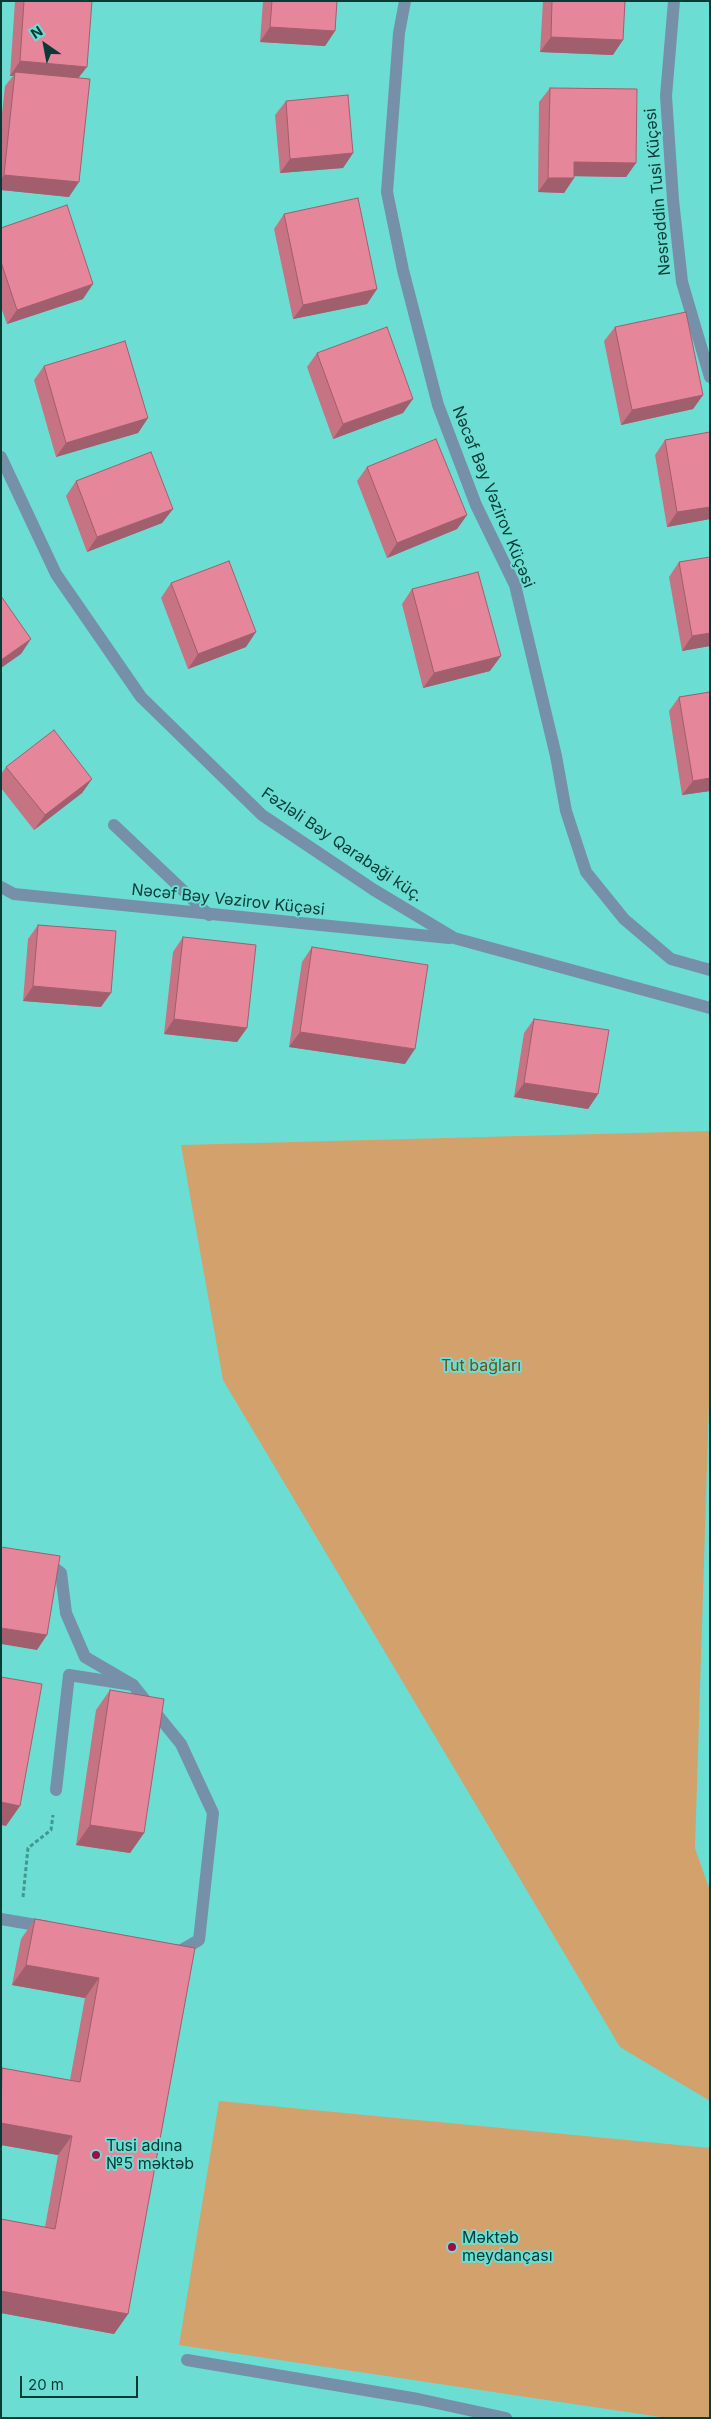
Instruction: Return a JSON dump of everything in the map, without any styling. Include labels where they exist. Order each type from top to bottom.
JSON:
[{"type":"street","name":"Nəcəf Bəy Vəzirov Küçəsi","points":[[405,1],[399,33],[387,192],[402,270],[438,405],[476,505],[515,585],[556,756],[566,811],[586,872],[624,919],[671,959],[710,970]]},
{"type":"street","name":"Nəsrəddin Tusi Küçəsi","points":[[674,1],[666,96],[674,200],[682,282],[710,377]]},
{"type":"street","name":"Fəzləli Bəy Qarabaği küç.","points":[[1,457],[56,574],[141,698],[262,815],[374,890],[454,938],[710,1008]]},
{"type":"street","points":[[114,825],[209,915]]},
{"type":"street","name":"Nəcəf Bəy Vəzirov Küçəsi","points":[[1,887],[14,894],[454,938]]},
{"type":"street","points":[[29,1554],[38,1556],[61,1573],[66,1613],[85,1657],[133,1685],[181,1744],[213,1813],[198,1940],[180,1951],[162,1947]]},
{"type":"street","points":[[56,1790],[69,1675],[133,1685]]},
{"type":"street","points":[[1,1919],[58,1929]]},
{"type":"street","points":[[187,2360],[418,2399],[506,2418]]},
{"type":"path","points":[[21,1922],[28,1848],[51,1830],[56,1790]]},
{"type":"green space","name":"Tut bağları","points":[[710,1131],[710,1369],[695,1848],[710,1891],[710,2101],[620,2047],[223,1380],[181,1145]]},
{"type":"green space","name":"Məktəb meydançası","points":[[219,2101],[710,2148],[710,2418],[667,2418],[179,2345]]},
{"type":"building","points":[[24,1],[92,1],[87,67],[20,61]]},
{"type":"building","points":[[272,1],[337,1],[335,31],[270,27]]},
{"type":"building","points":[[552,1],[625,1],[623,40],[551,37]]},
{"type":"building","points":[[15,72],[90,79],[79,182],[4,175]]},
{"type":"building","points":[[550,88],[637,89],[636,163],[574,162],[574,178],[548,178]]},
{"type":"building","points":[[348,95],[353,153],[290,159],[286,101]]},
{"type":"building","points":[[358,198],[377,289],[303,305],[284,214]]},
{"type":"building","points":[[67,205],[93,284],[17,310],[1,262],[1,228]]},
{"type":"building","points":[[686,312],[703,395],[632,410],[615,327]]},
{"type":"building","points":[[387,327],[413,399],[343,424],[317,353]]},
{"type":"building","points":[[125,341],[148,418],[66,443],[44,366]]},
{"type":"building","points":[[710,432],[710,507],[677,512],[665,440]]},
{"type":"building","points":[[436,439],[467,515],[397,543],[367,467]]},
{"type":"building","points":[[151,452],[173,509],[97,537],[76,481]]},
{"type":"building","points":[[710,557],[710,633],[692,636],[679,562]]},
{"type":"building","points":[[229,561],[256,632],[198,654],[171,583]]},
{"type":"building","points":[[478,572],[501,656],[434,673],[412,589]]},
{"type":"building","points":[[1,596],[31,639],[1,660]]},
{"type":"building","points":[[710,692],[710,778],[693,781],[679,697]]},
{"type":"building","points":[[54,730],[92,779],[45,815],[6,767]]},
{"type":"building","points":[[38,925],[116,931],[111,993],[33,986]]},
{"type":"building","points":[[183,937],[256,945],[247,1028],[174,1019]]},
{"type":"building","points":[[312,947],[428,965],[415,1049],[300,1032]]},
{"type":"building","points":[[534,1019],[609,1030],[598,1094],[524,1083]]},
{"type":"building","points":[[1,1547],[60,1556],[47,1635],[1,1628]]},
{"type":"building","points":[[1,1677],[42,1684],[20,1806],[1,1802]]},
{"type":"building","points":[[110,1690],[164,1699],[144,1833],[90,1825]]},
{"type":"building","points":[[35,1919],[195,1948],[128,2314],[1,2291],[1,2219],[55,2229],[72,2136],[1,2123],[2,2068],[80,2082],[99,1978],[26,1965]]},
{"type":"place","name":"Tusi adına №5 məktəb","points":[[96,2155]]},
{"type":"place","name":"Məktəb meydançası","points":[[452,2247]]}]
